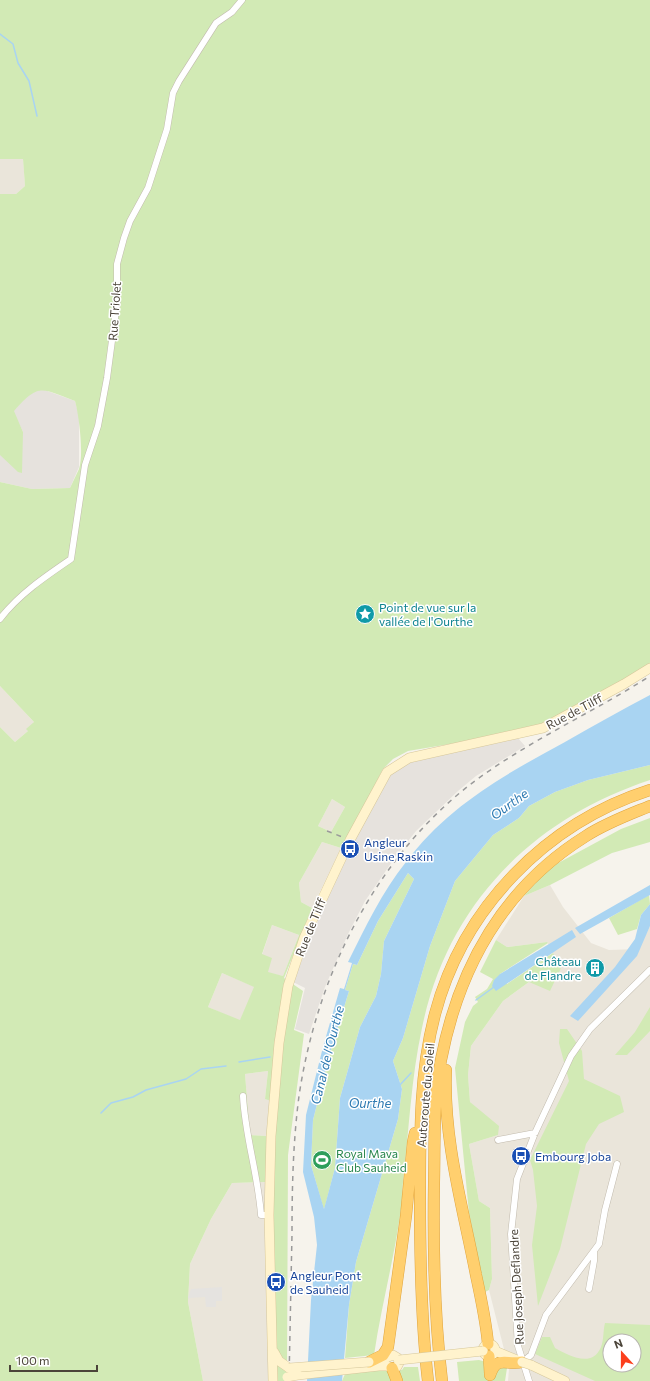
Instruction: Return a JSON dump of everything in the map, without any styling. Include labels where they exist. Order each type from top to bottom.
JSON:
[{"type":"highway","name":"Autoroute du Soleil","points":[[428,1381],[421,1305],[421,1113],[429,1041],[442,992],[465,941],[489,904],[523,865],[560,834],[597,812],[650,790]]},
{"type":"highway","name":"Autoroute du Soleil","points":[[442,1381],[435,1304],[433,1213],[436,1104],[443,1052],[451,1014],[470,966],[487,934],[518,893],[569,847],[603,826],[650,806]]},
{"type":"highway","points":[[443,1052],[446,1065],[447,1118],[458,1183],[484,1311],[489,1351],[489,1378]]},
{"type":"highway","points":[[369,1362],[383,1355],[388,1347],[393,1320],[406,1216],[413,1142],[421,1113]]},
{"type":"highway","points":[[393,1320],[391,1362],[397,1381]]},
{"type":"highway","points":[[489,1378],[494,1366],[499,1362],[507,1361],[515,1364],[523,1362]]},
{"type":"main road","name":"Rue de Tilff","points":[[280,1375],[273,1351],[269,1215],[274,1088],[279,1043],[288,986],[304,938],[350,840],[387,772],[409,758],[543,728],[624,684],[650,668]]},
{"type":"main road","points":[[273,1351],[279,1361],[280,1375]]},
{"type":"main road","points":[[280,1375],[489,1351],[523,1362],[565,1381]]},
{"type":"main road","points":[[280,1375],[369,1362],[391,1362]]},
{"type":"street","name":"Rue Triolet","points":[[0,619],[15,602],[71,558],[85,465],[98,426],[107,378],[117,303],[117,264],[124,238],[130,221],[148,188],[167,129],[173,93],[216,23],[232,12],[242,0]]},
{"type":"street","name":"Rue Joseph Deflandre","points":[[529,1381],[518,1346],[511,1234],[517,1179],[535,1133],[571,1056],[590,1029],[650,970]]},
{"type":"street","points":[[243,1096],[247,1131],[259,1190],[261,1215],[269,1215]]},
{"type":"street","points":[[498,1140],[535,1133]]},
{"type":"street","points":[[523,1362],[531,1355],[546,1315],[599,1244],[616,1164]]},
{"type":"street","points":[[589,1289],[594,1261],[594,1251]]},
{"type":"shaded area","points":[[23,158],[25,186],[16,194],[0,194],[0,159]]},
{"type":"shaded area","points":[[42,389],[75,401],[79,416],[79,467],[70,488],[32,489],[0,482],[0,455],[23,432],[13,411],[30,393]]},
{"type":"shaded area","points":[[0,686],[34,722],[28,731],[15,742],[0,727]]},
{"type":"shaded area","points":[[517,737],[525,746],[476,776],[458,791],[416,831],[396,856],[365,901],[348,934],[325,987],[309,1034],[295,1029],[305,988],[293,982],[344,857],[388,773],[398,765]]},
{"type":"shaded area","points":[[332,799],[345,807],[331,832],[318,826]]},
{"type":"shaded area","points":[[322,842],[341,848],[312,908],[301,902],[299,883]]},
{"type":"shaded area","points":[[550,885],[563,907],[591,943],[609,950],[639,949],[650,926],[650,1381],[508,1381],[509,1369],[489,1290],[492,1279],[490,1208],[479,1201],[469,1144],[498,1135],[470,1102],[468,1075],[471,1046],[503,1001],[529,982],[561,968],[547,942],[507,947],[496,940],[524,896]]},
{"type":"shaded area","points":[[272,925],[299,935],[283,976],[268,973],[262,955]]},
{"type":"shaded area","points":[[222,973],[255,987],[240,1021],[208,1007]]},
{"type":"shaded area","points":[[268,1071],[265,1099],[271,1100],[266,1136],[250,1135],[245,1074]]},
{"type":"shaded area","points":[[267,1182],[269,1381],[203,1381],[188,1302],[190,1264],[211,1219],[232,1183]]},
{"type":"shaded area","points":[[222,1287],[222,1301],[216,1301],[216,1307],[206,1307],[205,1297],[188,1298],[191,1289]]},
{"type":"green space","points":[[0,0],[650,0],[650,665],[542,724],[516,733],[408,751],[393,759],[383,769],[341,851],[341,848],[322,842],[299,883],[301,902],[312,908],[284,978],[303,991],[294,1030],[304,1034],[288,1155],[287,1381],[269,1381],[266,1182],[232,1183],[211,1219],[190,1264],[188,1302],[203,1381],[0,1381],[0,727],[15,742],[28,731],[26,729],[34,722],[0,686],[0,482],[32,489],[70,488],[79,469],[81,445],[75,401],[55,393],[42,391],[36,392],[30,396],[14,411],[23,432],[22,473],[18,472],[0,455],[0,194],[16,194],[25,186],[23,159],[0,159]],"holes":[[[332,799],[345,807],[331,832],[318,826]],[[272,925],[299,935],[283,976],[268,972],[272,958],[262,954]],[[222,973],[254,987],[240,1020],[208,1007]],[[268,1071],[265,1099],[271,1101],[266,1136],[250,1135],[245,1074]]]},
{"type":"green space","points":[[650,765],[650,780],[607,797],[568,818],[533,843],[501,872],[474,906],[452,943],[434,984],[418,1047],[401,1212],[374,1355],[345,1358],[349,1305],[356,1262],[398,1119],[402,1089],[393,1061],[403,1038],[430,946],[455,881],[493,835],[519,818],[529,806],[555,792],[588,780]]},
{"type":"green space","points":[[650,818],[650,842],[612,853],[550,885],[524,896],[549,868],[621,829]]},
{"type":"green space","points":[[408,873],[414,879],[384,941],[381,974],[376,996],[360,1027],[340,1098],[335,1168],[324,1210],[311,1165],[313,1120],[330,1053],[349,991],[345,990],[353,964],[357,965],[378,921]]},
{"type":"green space","points":[[649,895],[650,904],[641,915],[637,929],[618,935],[609,918]]},
{"type":"green space","points":[[496,940],[507,947],[548,943],[500,974],[507,984],[553,953],[561,968],[550,991],[529,982],[503,1001],[471,1046],[468,1075],[470,1102],[499,1126],[498,1135],[469,1144],[479,1201],[490,1208],[492,1279],[489,1290],[485,1292],[469,1213],[455,1068],[465,1022],[473,1006],[478,1002],[475,997],[487,989],[493,979],[480,972]]},
{"type":"green space","points":[[650,1007],[650,1031],[627,1055],[615,1055],[635,1032]]},
{"type":"green space","points":[[560,1029],[567,1029],[582,1051],[584,1079],[620,1096],[624,1112],[599,1124],[586,1144],[560,1249],[538,1306],[532,1245],[537,1206],[533,1170],[530,1160],[569,1081],[559,1043]]},
{"type":"green space","points":[[605,1323],[650,1325],[650,1381],[595,1381],[535,1354],[542,1337],[550,1337],[555,1348],[566,1354],[573,1357],[586,1359],[597,1354],[602,1344],[602,1373],[642,1373],[642,1333],[604,1333]]},
{"type":"green space","points":[[479,1360],[507,1368],[505,1381],[459,1381],[457,1362]]},
{"type":"green space","points":[[404,1367],[418,1367],[420,1381],[342,1381],[345,1374],[383,1368],[389,1371],[402,1370]]},
{"type":"water","name":"Ourthe","points":[[650,695],[650,765],[588,780],[555,792],[529,806],[519,818],[493,835],[455,881],[430,946],[403,1038],[393,1061],[402,1089],[398,1119],[356,1262],[349,1305],[342,1381],[307,1381],[311,1300],[317,1245],[314,1217],[303,1172],[306,1115],[340,988],[344,989],[352,963],[348,962],[374,910],[397,874],[422,842],[440,824],[478,793],[542,754]],"holes":[[[408,873],[414,879],[384,941],[381,974],[376,996],[360,1027],[340,1098],[335,1168],[324,1209],[311,1165],[313,1120],[330,1053],[349,991],[345,990],[353,964],[357,965],[378,921]]]},
{"type":"water","points":[[650,885],[650,895],[580,934],[575,928]]},
{"type":"water","points":[[650,904],[650,926],[637,956],[578,1021],[570,1016],[615,967],[635,939],[641,915]]},
{"type":"water","points":[[572,930],[576,937],[496,991],[492,986],[494,980],[500,974]]},
{"type":"waterway","points":[[0,34],[13,44],[18,63],[29,81],[37,116]]},
{"type":"waterway","points":[[476,1000],[494,987]]},
{"type":"waterway","points":[[239,1062],[270,1057]]},
{"type":"waterway","points":[[101,1113],[111,1103],[133,1097],[146,1090],[186,1079],[201,1069],[226,1066]]},
{"type":"waterway","points":[[399,1086],[411,1073]]},
{"type":"railway","points":[[289,1381],[294,1148],[299,1096],[307,1053],[319,1010],[334,968],[353,928],[375,890],[401,854],[430,821],[462,791],[507,759],[650,676]]},
{"type":"railway","points":[[327,831],[345,838]]},
{"type":"place","name":"Point de vue sur la vallée de l'Ourthe","points":[[365,614]]},
{"type":"place","name":"Angleur Usine Raskin","points":[[350,849]]},
{"type":"place","name":"Château de Flandre","points":[[595,968]]},
{"type":"place","name":"Embourg Joba","points":[[521,1156]]},
{"type":"place","name":"Royal Mava Club Sauheid","points":[[322,1160]]},
{"type":"place","name":"Angleur Pont de Sauheid","points":[[276,1282]]},
{"type":"water label","name":"Canal de l'Ourthe","points":[[327,1055]]}]
